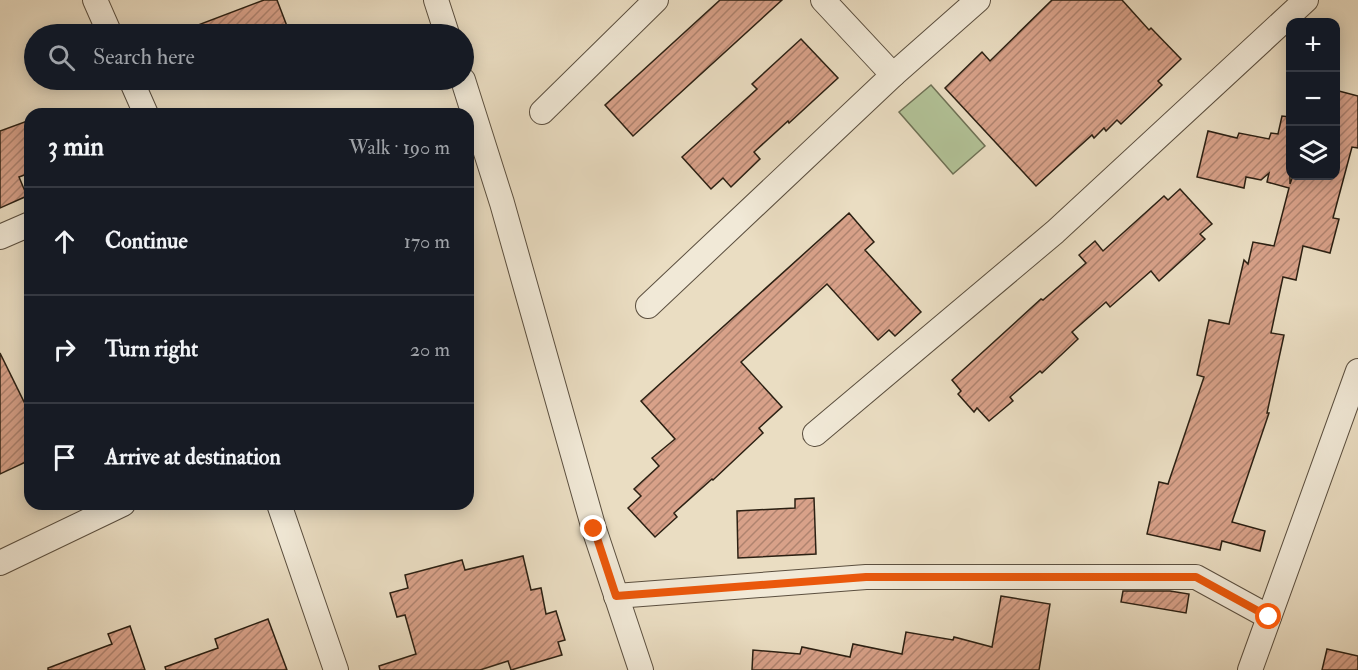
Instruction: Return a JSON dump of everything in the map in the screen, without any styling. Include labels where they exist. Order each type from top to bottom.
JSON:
[{"type":"street","points":[[95,0],[106,24]]},
{"type":"street","points":[[436,0],[444,24]]},
{"type":"street","points":[[542,112],[656,0]]},
{"type":"street","points":[[823,0],[893,75]]},
{"type":"street","points":[[648,306],[893,75],[978,0]]},
{"type":"street","points":[[815,434],[1055,231],[1306,0]]},
{"type":"street","points":[[135,90],[143,108]]},
{"type":"street","points":[[464,90],[468,108]]},
{"type":"street","points":[[474,138],[478,157],[594,529],[640,670]]},
{"type":"street","points":[[0,237],[24,227]]},
{"type":"street","points":[[1250,670],[1358,370]]},
{"type":"street","points":[[0,562],[110,510]]},
{"type":"street","points":[[281,510],[336,670]]},
{"type":"street","points":[[616,596],[866,577],[1196,577],[1269,617]]},
{"type":"green space","points":[[931,85],[985,146],[953,174],[899,112]]},
{"type":"building","points":[[264,0],[277,0],[286,24],[201,24]]},
{"type":"building","points":[[720,0],[782,0],[633,136],[605,105]]},
{"type":"building","points":[[1052,0],[1122,0],[1149,30],[1151,28],[1181,59],[1158,81],[1162,85],[1121,124],[1117,120],[1106,131],[1104,128],[1094,138],[1092,135],[1036,186],[945,88],[982,52],[990,61]]},
{"type":"building","points":[[801,39],[838,78],[754,152],[760,159],[731,187],[723,178],[711,189],[682,157],[757,89],[752,84]]},
{"type":"building","points":[[1340,91],[1358,96],[1358,148],[1352,147],[1333,218],[1339,219],[1330,253],[1303,246],[1296,280],[1283,277],[1271,333],[1284,335],[1267,413],[1269,413],[1232,522],[1265,531],[1260,551],[1222,541],[1220,550],[1147,534],[1159,482],[1168,484],[1204,377],[1197,375],[1209,320],[1229,324],[1244,260],[1248,264],[1253,242],[1274,246],[1289,188],[1267,182],[1269,173],[1261,180],[1246,177],[1244,188],[1197,177],[1208,131],[1237,138],[1239,133],[1269,139],[1271,133],[1278,134],[1282,116],[1286,116],[1286,180],[1290,180],[1290,184],[1292,180],[1340,180]]},
{"type":"building","points":[[24,122],[24,175],[19,177],[24,189],[24,197],[0,208],[0,131]]},
{"type":"building","points":[[1180,189],[1212,224],[1200,234],[1205,239],[1159,281],[1151,271],[1110,307],[1106,302],[1072,332],[1078,339],[1042,373],[1040,371],[1010,397],[1013,401],[989,421],[977,408],[974,412],[958,394],[961,391],[952,380],[1041,299],[1043,300],[1086,263],[1079,255],[1095,241],[1103,251],[1164,196],[1168,200]]},
{"type":"building","points":[[849,213],[874,242],[865,250],[921,312],[895,336],[889,330],[878,340],[827,284],[741,362],[782,407],[759,428],[763,433],[674,513],[677,517],[655,537],[628,508],[641,496],[634,489],[659,466],[652,458],[675,439],[641,401]]},
{"type":"building","points":[[0,353],[24,402],[24,463],[0,474]]},
{"type":"building","points":[[814,498],[816,554],[738,558],[737,511],[795,508],[795,499]]},
{"type":"building","points":[[523,556],[531,590],[541,588],[546,614],[556,611],[565,640],[558,642],[562,655],[511,670],[508,661],[480,670],[380,670],[379,666],[416,654],[405,615],[397,617],[390,593],[408,588],[405,575],[462,560],[465,570]]},
{"type":"building","points":[[1123,591],[1170,591],[1189,594],[1186,613],[1121,602]]},
{"type":"building","points":[[1001,596],[1050,604],[1039,670],[752,670],[753,650],[800,654],[802,647],[850,657],[853,644],[902,654],[906,632],[953,640],[954,637],[992,647]]},
{"type":"building","points":[[268,619],[287,670],[166,670],[165,667],[218,648],[215,639]]},
{"type":"building","points":[[130,626],[145,670],[48,670],[48,668],[112,644],[108,634]]},
{"type":"building","points":[[1327,649],[1358,656],[1358,670],[1322,670]]},
{"type":"route","points":[[594,529],[616,596],[866,577],[1196,577],[1269,617]]}]
